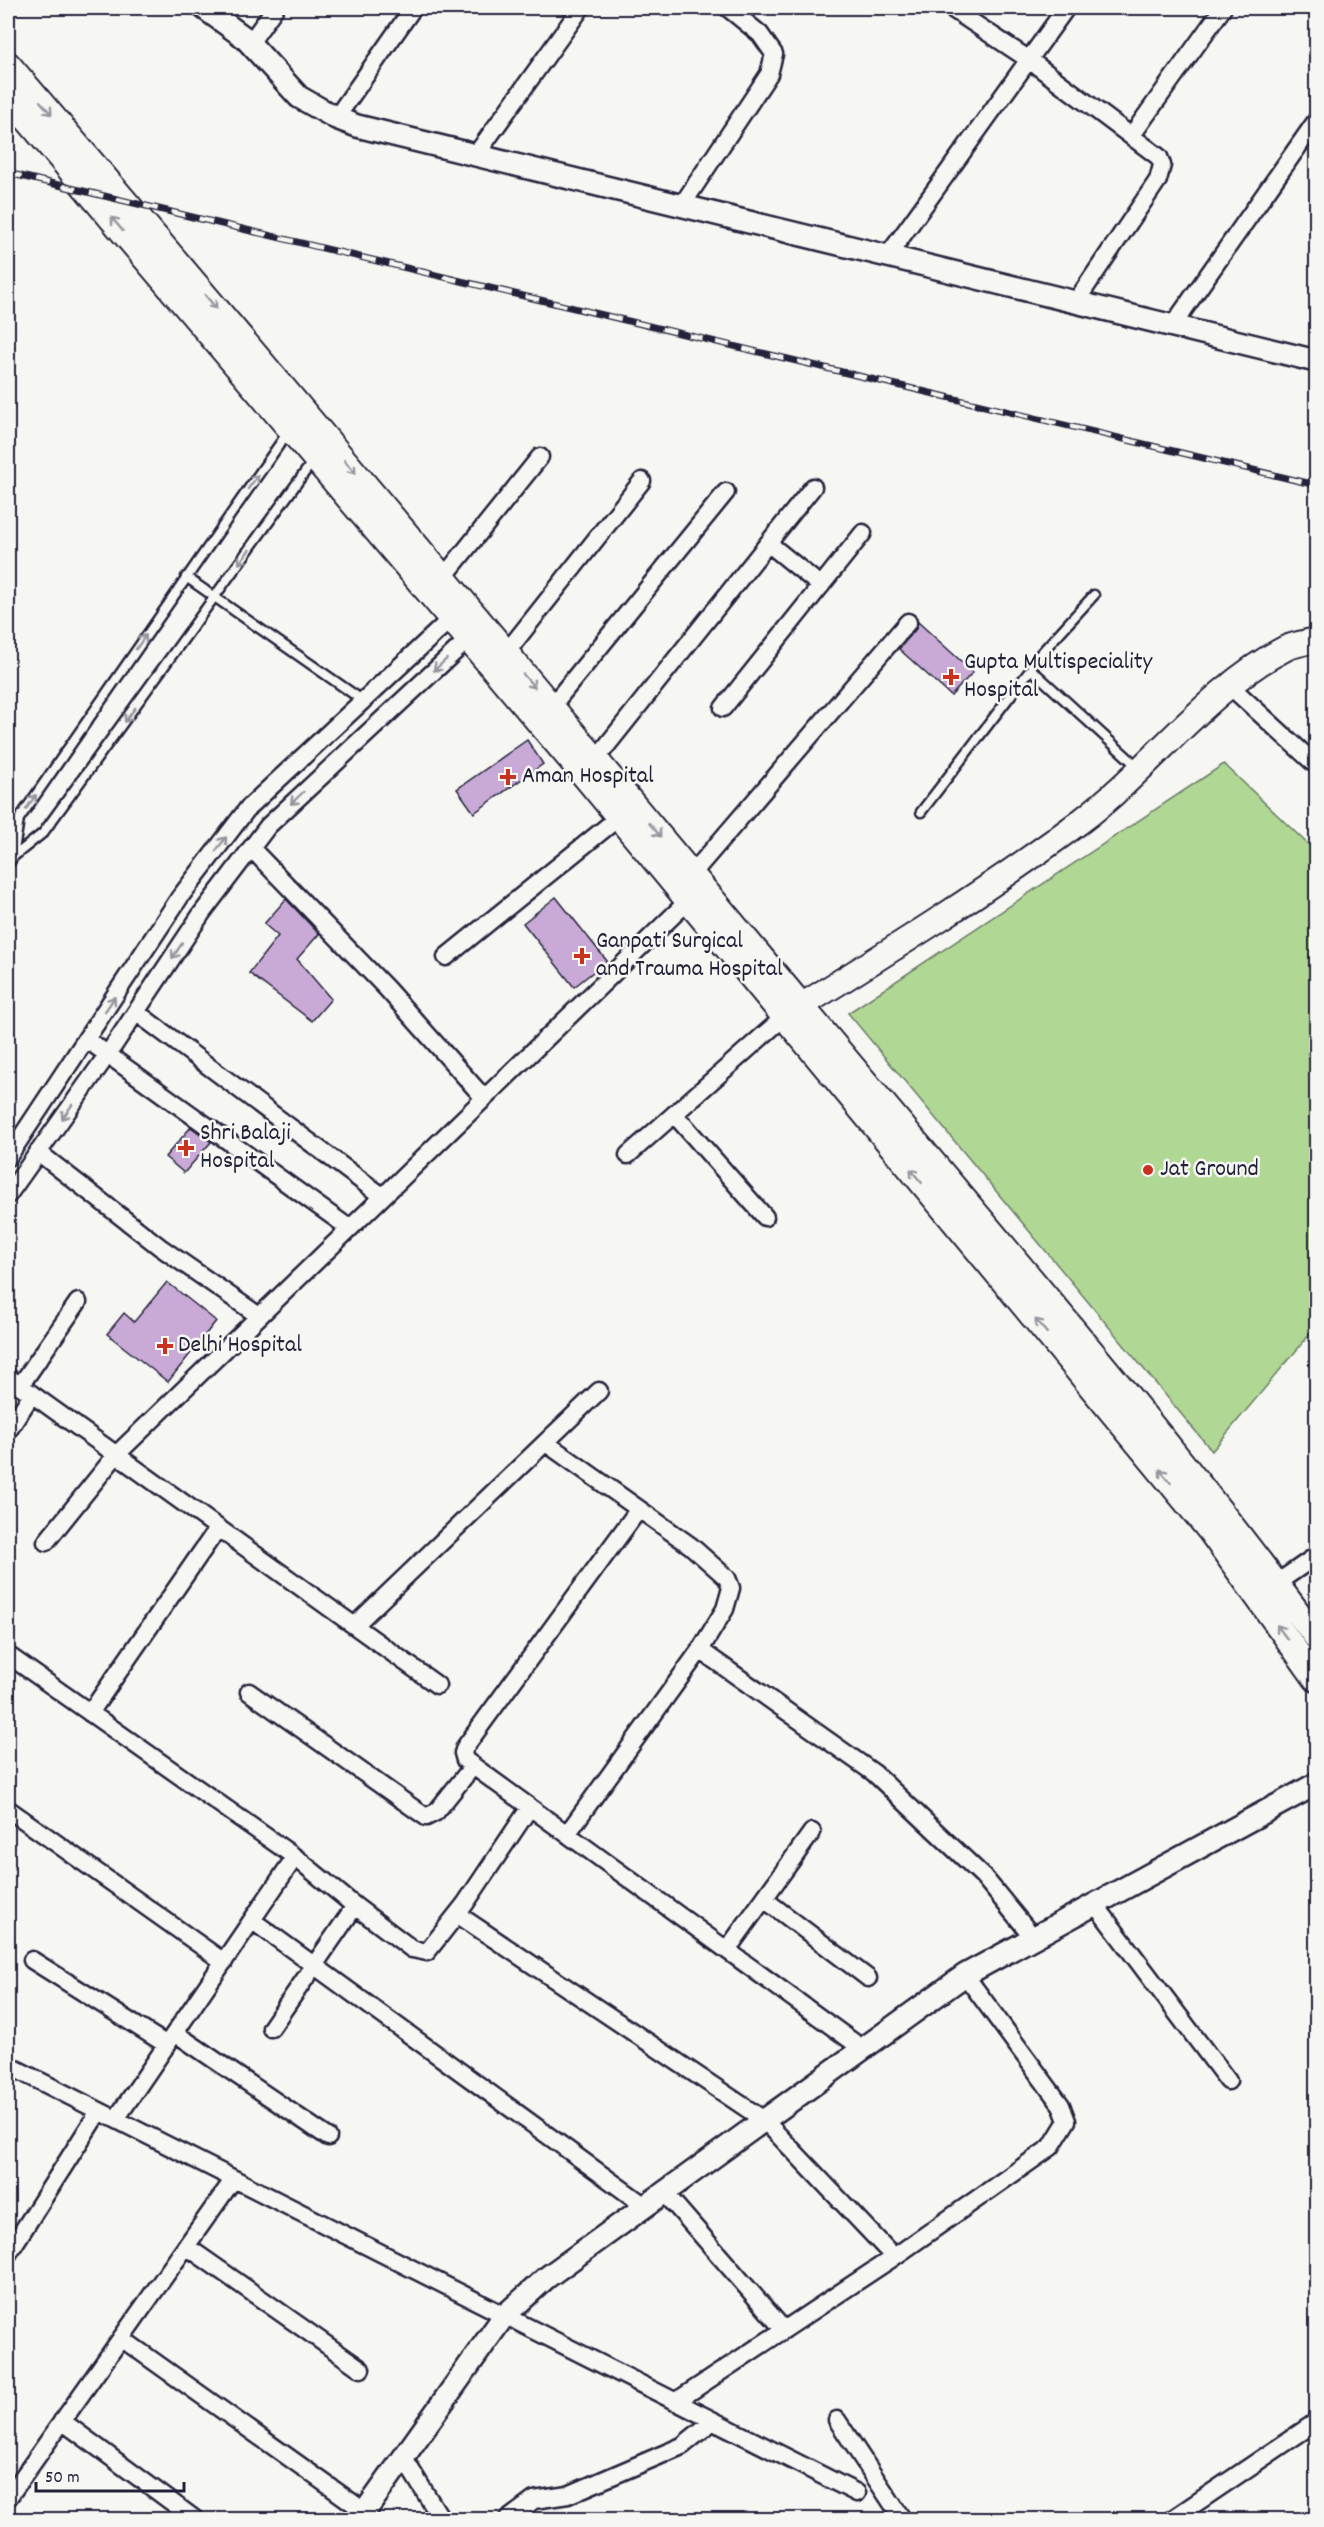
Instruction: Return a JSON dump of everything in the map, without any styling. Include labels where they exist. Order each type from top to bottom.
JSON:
[{"type":"main road","points":[[8,64],[296,421],[459,612],[619,817],[688,901],[793,1011]]},
{"type":"main road","points":[[8,98],[296,421]]},
{"type":"main road","points":[[321,451],[443,578],[459,612]]},
{"type":"main road","points":[[475,632],[505,654],[596,759],[692,874],[793,1011],[958,1210],[1277,1583],[1317,1636]]},
{"type":"main road","points":[[793,1011],[895,948],[1081,820],[1140,770],[1230,686],[1288,647],[1317,640]]},
{"type":"main road","points":[[958,1210],[1210,1531],[1317,1679]]},
{"type":"street","points":[[204,8],[250,43],[299,97],[336,118],[476,156],[887,257],[1315,358]]},
{"type":"street","points":[[250,43],[275,8]]},
{"type":"street","points":[[336,118],[413,8]]},
{"type":"street","points":[[476,156],[581,8]]},
{"type":"street","points":[[682,205],[769,74],[774,54],[760,34],[728,8]]},
{"type":"street","points":[[951,8],[1028,59],[1159,157],[1162,165],[1158,180],[1075,303]]},
{"type":"street","points":[[887,257],[1066,8]]},
{"type":"street","points":[[1132,135],[1223,8]]},
{"type":"street","points":[[1173,325],[1317,121]]},
{"type":"street","points":[[443,578],[540,457]]},
{"type":"street","points":[[505,654],[642,481]]},
{"type":"street","points":[[596,759],[813,487]]},
{"type":"street","points":[[551,707],[726,492]]},
{"type":"street","points":[[723,708],[863,533]]},
{"type":"street","points":[[768,543],[821,586]]},
{"type":"street","points":[[8,1157],[180,897],[248,808],[459,612]]},
{"type":"street","points":[[692,874],[908,622]]},
{"type":"street","points":[[10,1186],[38,1152],[108,1054],[202,913],[268,826],[475,632]]},
{"type":"street","points":[[1230,686],[1317,765]]},
{"type":"street","points":[[446,957],[619,817]]},
{"type":"street","points":[[251,848],[387,989],[484,1098]]},
{"type":"street","points":[[46,1542],[116,1455],[688,901]]},
{"type":"street","points":[[628,1155],[793,1011]]},
{"type":"street","points":[[136,1012],[382,1196]]},
{"type":"street","points":[[86,1039],[349,1228]]},
{"type":"street","points":[[674,1114],[765,1217]]},
{"type":"street","points":[[38,1152],[160,1247],[259,1317]]},
{"type":"street","points":[[8,1431],[20,1386],[78,1302]]},
{"type":"street","points":[[20,1386],[437,1685]]},
{"type":"street","points":[[355,1625],[599,1391]]},
{"type":"street","points":[[546,1443],[691,1546],[727,1578],[731,1588],[725,1609],[700,1650],[567,1834]]},
{"type":"street","points":[[639,1509],[465,1747],[463,1753],[465,1760],[863,2049]]},
{"type":"street","points":[[90,1713],[218,1528]]},
{"type":"street","points":[[1257,1597],[1317,1556]]},
{"type":"street","points":[[700,1650],[873,1773],[983,1876],[1033,1937]]},
{"type":"street","points":[[8,1655],[295,1857],[412,1949],[425,1953],[458,1914],[530,1807]]},
{"type":"street","points":[[249,1692],[426,1817],[436,1812],[473,1766]]},
{"type":"street","points":[[121,2338],[361,2515],[504,2316],[546,2278],[965,1975],[1317,1784]]},
{"type":"street","points":[[8,1809],[224,1962]]},
{"type":"street","points":[[727,1950],[812,1832]]},
{"type":"street","points":[[116,2119],[295,1857]]},
{"type":"street","points":[[764,1899],[868,1978]]},
{"type":"street","points":[[1094,1903],[1228,2080]]},
{"type":"street","points":[[271,2028],[356,1906]]},
{"type":"street","points":[[458,1914],[764,2120],[894,2257]]},
{"type":"street","points":[[253,1921],[645,2206]]},
{"type":"street","points":[[32,1960],[171,2039],[328,2137]]},
{"type":"street","points":[[675,2402],[894,2257],[1051,2147],[1067,2121],[1060,2105],[965,1975]]},
{"type":"street","points":[[8,2065],[232,2180],[857,2493]]},
{"type":"street","points":[[8,2254],[99,2111]]},
{"type":"street","points":[[8,2498],[232,2180]]},
{"type":"street","points":[[664,2192],[784,2330]]},
{"type":"street","points":[[186,2246],[361,2369]]},
{"type":"street","points":[[837,2420],[903,2520]]},
{"type":"street","points":[[62,2421],[196,2520]]},
{"type":"street","points":[[507,2520],[534,2500],[568,2495],[682,2446],[713,2421]]},
{"type":"street","points":[[1171,2520],[1317,2422]]},
{"type":"street","points":[[403,2457],[442,2520]]},
{"type":"lane","points":[[8,866],[13,857],[19,819],[296,421]]},
{"type":"lane","points":[[13,857],[43,833],[321,451]]},
{"type":"lane","points":[[186,577],[362,700]]},
{"type":"lane","points":[[921,812],[1031,669],[1033,662],[1094,595]]},
{"type":"lane","points":[[1031,669],[1140,770]]},
{"type":"green space","name":"Jat Ground","points":[[1224,764],[1316,852],[1316,1327],[1212,1451],[848,1013]]},
{"type":"building","points":[[918,622],[973,672],[951,696],[899,649],[916,629]]},
{"type":"building","points":[[527,740],[543,764],[474,813],[457,789]]},
{"type":"building","points":[[556,897],[607,961],[574,987],[523,923]]},
{"type":"building","points":[[286,899],[319,934],[297,959],[331,999],[312,1021],[249,973],[278,936],[264,924]]},
{"type":"building","points":[[191,1127],[211,1142],[184,1173],[165,1157]]},
{"type":"building","points":[[167,1282],[216,1321],[168,1382],[107,1334],[124,1313],[134,1322]]},
{"type":"railway","points":[[8,173],[1316,485]]},
{"type":"place","name":"Gupta Multispeciality Hospital","points":[[951,677]]},
{"type":"place","name":"Aman Hospital","points":[[508,777]]},
{"type":"place","name":"Ganpati Surgical and Trauma Hospital","points":[[582,956]]},
{"type":"place","name":"Shri Balaji Hospital","points":[[186,1148]]},
{"type":"place","name":"Jat Ground","points":[[1148,1170]]},
{"type":"place","name":"Delhi Hospital","points":[[165,1346]]}]
